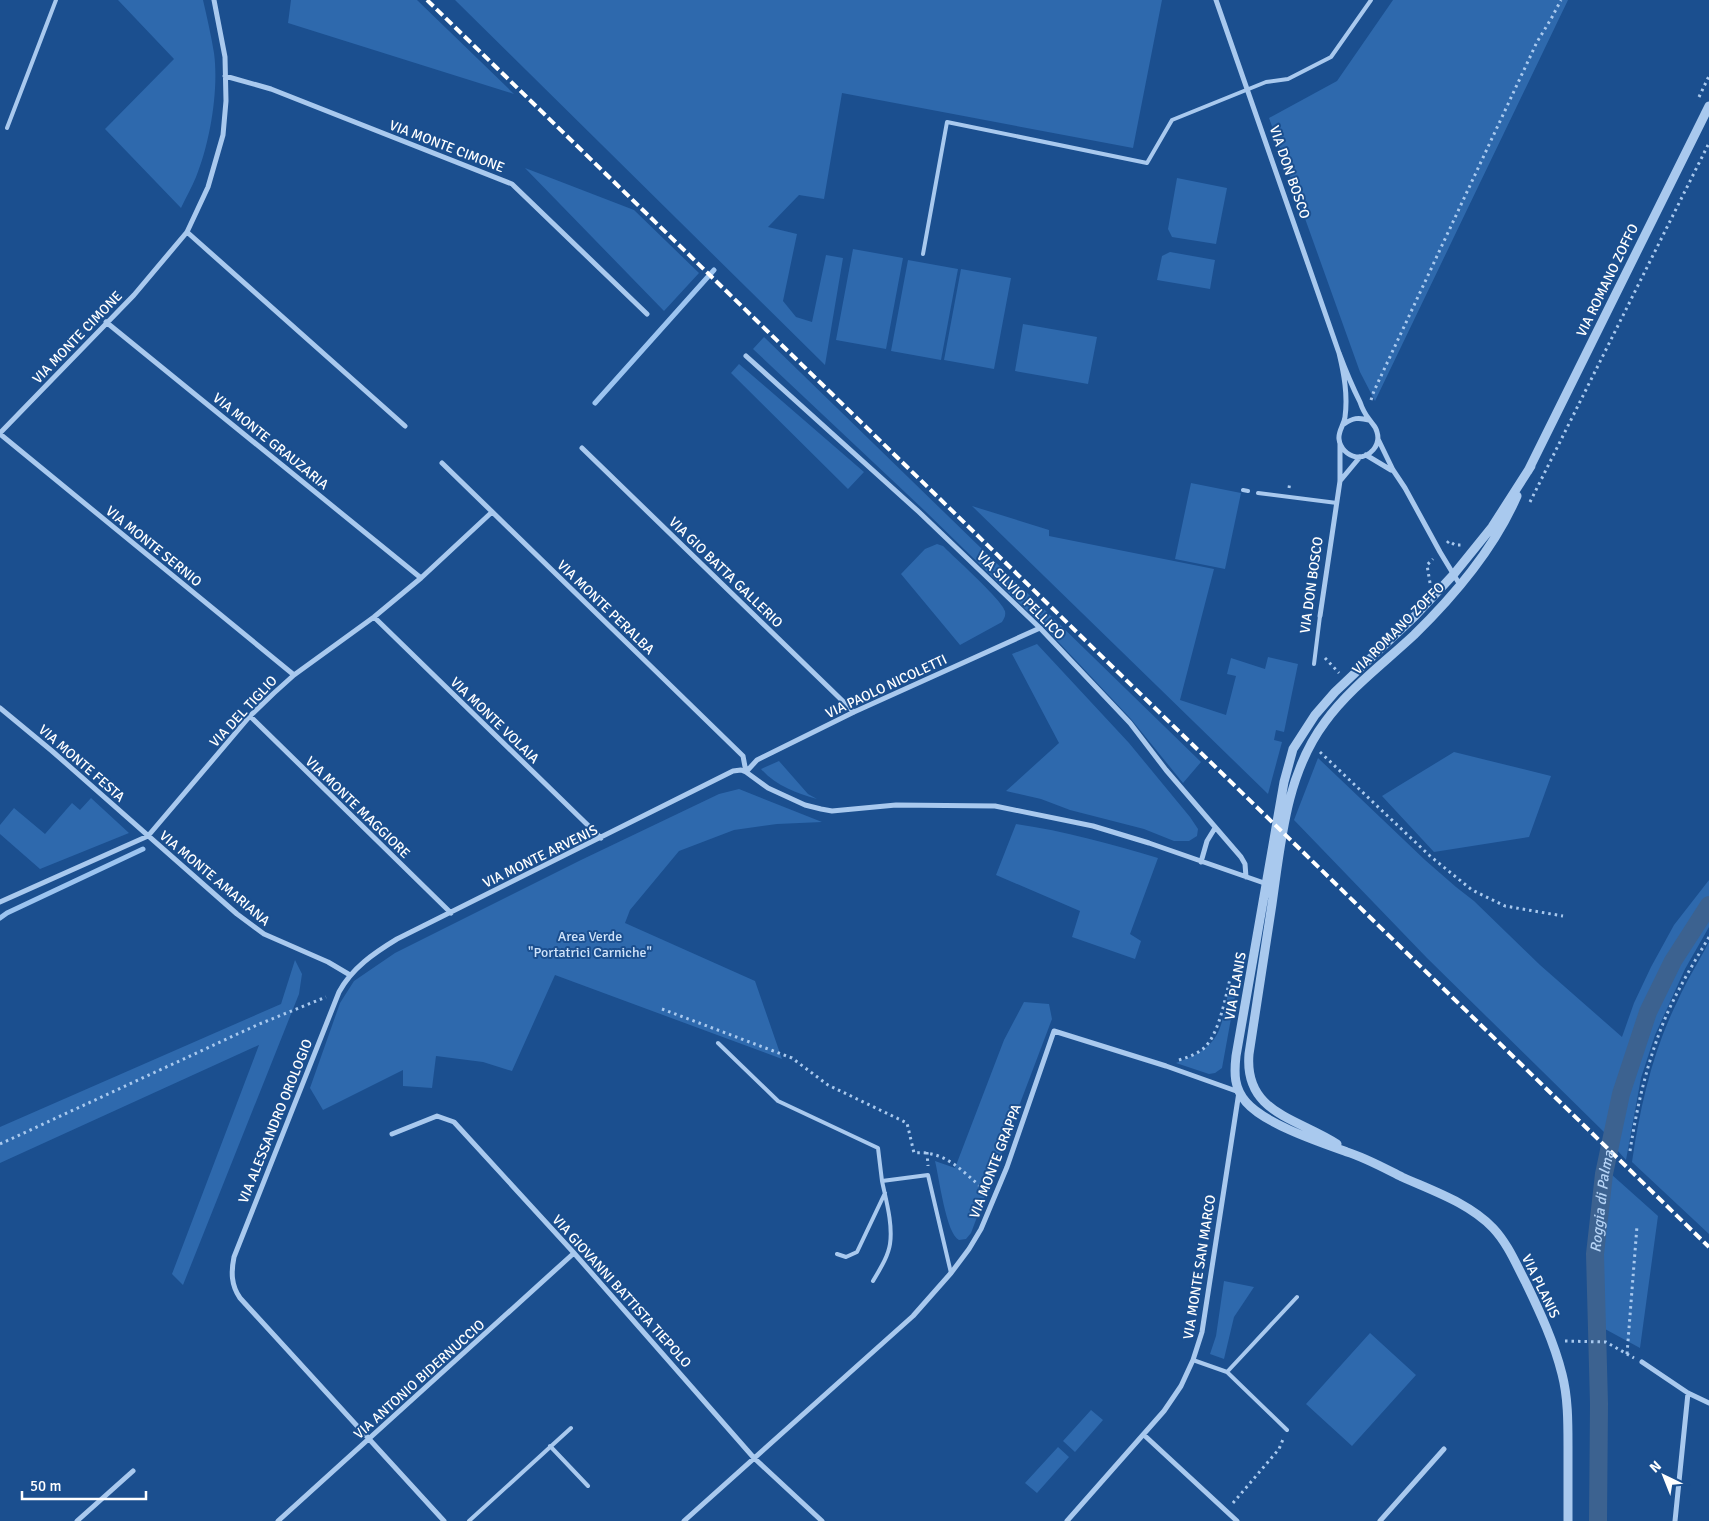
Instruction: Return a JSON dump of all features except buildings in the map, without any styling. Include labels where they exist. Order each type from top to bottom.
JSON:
[{"type":"street","name":"VIA MONTE CIMONE","points":[[0,433],[134,295],[187,232],[208,187],[223,135],[226,101],[225,57],[214,0]]},
{"type":"street","name":"VIA DON BOSCO","points":[[1216,0],[1338,353],[1369,420],[1377,430],[1378,438],[1392,470]]},
{"type":"street","name":"VIA MONTE CIMONE","points":[[225,76],[271,89],[512,184],[647,314]]},
{"type":"street","name":"VIA ROMANO ZOFFO","points":[[1270,885],[1294,782],[1311,743],[1325,722],[1344,700],[1447,602],[1500,530],[1709,106]]},
{"type":"street","points":[[187,232],[405,426]]},
{"type":"street","name":"VIA MONTE GRAUZARIA","points":[[106,322],[420,578]]},
{"type":"street","name":"VIA DON BOSCO","points":[[1320,616],[1340,481],[1339,433],[1344,424],[1346,390],[1338,353]]},
{"type":"street","name":"VIA SILVIO PELLICO","points":[[746,356],[919,512],[1040,628],[1130,724],[1166,770],[1241,857],[1245,864],[1246,877]]},
{"type":"street","points":[[1344,424],[1351,418],[1360,417],[1369,420]]},
{"type":"street","name":"VIA MONTE SERNIO","points":[[0,433],[294,675]]},
{"type":"street","points":[[1340,481],[1363,456],[1374,448],[1378,438]]},
{"type":"street","points":[[1340,444],[1346,452],[1355,457],[1363,456],[1392,470],[1405,488],[1460,585]]},
{"type":"street","name":"VIA GIO BATTA GALLERIO","points":[[582,448],[854,712]]},
{"type":"street","name":"VIA MONTE PERALBA","points":[[442,463],[743,756],[746,772]]},
{"type":"street","name":"VIA ROMANO ZOFFO","points":[[1270,885],[1284,782],[1293,749],[1306,726],[1324,703],[1415,616],[1454,574],[1492,527],[1531,466]]},
{"type":"street","name":"VIA DEL TIGLIO","points":[[0,902],[148,836],[250,716],[294,675],[374,617],[492,512]]},
{"type":"street","name":"VIA MONTE VOLAIA","points":[[374,617],[601,838]]},
{"type":"street","name":"VIA PAOLO NICOLETTI","points":[[746,772],[757,760],[854,712],[1040,628]]},
{"type":"street","name":"VIA MONTE FESTA","points":[[0,708],[52,750],[148,836]]},
{"type":"street","name":"VIA MONTE MAGGIORE","points":[[250,716],[451,913]]},
{"type":"street","name":"VIA MONTE ARVENIS","points":[[350,975],[377,951],[397,939],[733,771],[741,770],[746,772]]},
{"type":"street","points":[[746,772],[768,788],[805,805],[820,809],[832,811],[896,804],[995,806],[1093,826],[1149,843],[1270,885]]},
{"type":"street","points":[[1201,862],[1207,841],[1215,828]]},
{"type":"street","name":"VIA MONTE AMARIANA","points":[[148,836],[237,914],[264,934],[328,962],[350,975]]},
{"type":"street","name":"VIA PLANIS","points":[[1270,885],[1249,1054],[1248,1066],[1252,1086],[1261,1100],[1269,1107],[1321,1134],[1350,1152]]},
{"type":"street","name":"VIA PLANIS","points":[[1270,885],[1234,1070],[1239,1092],[1251,1106],[1265,1117],[1317,1141],[1350,1152],[1461,1204],[1493,1228],[1507,1246],[1552,1340],[1562,1375],[1566,1394],[1568,1427],[1568,1521]]},
{"type":"street","name":"VIA ALESSANDRO OROLOGIO","points":[[350,975],[338,992],[234,1257],[232,1280],[240,1298],[369,1440]]},
{"type":"street","name":"VIA MONTE GRAPPA","points":[[684,1521],[913,1316],[969,1250],[995,1198],[1054,1031],[1166,1066],[1239,1092]]},
{"type":"street","points":[[1239,1092],[1252,1086]]},
{"type":"street","name":"VIA MONTE SAN MARCO","points":[[1067,1521],[1164,1411],[1181,1386],[1193,1360],[1202,1332],[1239,1092]]},
{"type":"street","name":"VIA GIOVANNI BATTISTA TIEPOLO","points":[[392,1134],[437,1116],[454,1122],[574,1253],[754,1458],[822,1521]]},
{"type":"street","name":"VIA ANTONIO BIDERNUCCIO","points":[[278,1521],[574,1253]]},
{"type":"street","points":[[1642,1362],[1688,1393],[1709,1403]]},
{"type":"street","points":[[1674,1521],[1688,1393]]},
{"type":"street","points":[[1144,1435],[1237,1521]]},
{"type":"street","points":[[369,1440],[444,1521]]},
{"type":"street","points":[[1380,1521],[1444,1450]]},
{"type":"street","points":[[77,1521],[133,1471]]},
{"type":"lane","points":[[7,128],[56,0]]},
{"type":"lane","points":[[923,254],[947,122],[1147,163],[1172,120],[1266,82],[1288,79],[1331,57],[1372,0]]},
{"type":"lane","points":[[1258,493],[1337,503]]},
{"type":"lane","name":"VIA DON BOSCO","points":[[1314,664],[1320,616]]},
{"type":"lane","points":[[718,1043],[778,1101],[878,1148],[890,1244],[884,1262],[873,1281]]},
{"type":"lane","points":[[882,1181],[928,1175],[951,1273]]},
{"type":"lane","points":[[838,1254],[846,1257],[857,1252],[885,1192]]},
{"type":"lane","points":[[1226,1372],[1297,1297]]},
{"type":"lane","points":[[1193,1360],[1226,1372],[1287,1430]]},
{"type":"lane","points":[[469,1521],[571,1428]]},
{"type":"lane","points":[[550,1446],[588,1486]]},
{"type":"path","points":[[1369,420],[1370,404],[1374,391],[1537,42],[1561,0]]},
{"type":"path","points":[[1316,648],[1340,674]]},
{"type":"path","points":[[1311,743],[1430,856],[1472,890],[1505,906],[1563,916]]},
{"type":"path","points":[[1630,1151],[1639,1098],[1664,1022],[1674,999],[1709,937]]},
{"type":"path","points":[[1166,1066],[1194,1054],[1204,1048],[1210,1040],[1215,1032],[1230,979]]},
{"type":"path","points":[[0,1144],[257,1025],[338,992]]},
{"type":"path","points":[[662,1009],[792,1058],[828,1085],[907,1123],[914,1153],[927,1152],[955,1163],[995,1198]]},
{"type":"path","points":[[927,1152],[927,1161]]},
{"type":"path","points":[[1627,1354],[1636,1226]]},
{"type":"path","points":[[1552,1340],[1606,1342],[1642,1362]]},
{"type":"path","points":[[1226,1511],[1279,1449],[1287,1430]]},
{"type":"green space","points":[[118,0],[203,0],[214,53],[214,99],[209,132],[201,163],[181,208],[105,129],[174,59]]},
{"type":"green space","points":[[291,0],[417,0],[514,94],[288,23]]},
{"type":"green space","points":[[455,0],[1162,0],[1133,148],[842,93],[824,199],[799,195],[768,227],[797,234],[783,301],[796,317],[812,322],[826,255],[843,258],[825,365]]},
{"type":"green space","points":[[1393,0],[1568,0],[1375,401],[1360,372],[1269,118],[1337,81]]},
{"type":"green space","points":[[525,168],[634,210],[699,273],[664,311]]},
{"type":"green space","points":[[1177,178],[1227,188],[1216,244],[1172,237],[1168,229]]},
{"type":"green space","points":[[853,249],[903,258],[886,349],[836,340]]},
{"type":"green space","points":[[1170,252],[1215,260],[1210,289],[1157,280],[1162,256]]},
{"type":"green space","points":[[908,260],[958,269],[941,360],[891,351]]},
{"type":"green space","points":[[961,269],[1011,278],[994,369],[944,360]]},
{"type":"green space","points":[[1023,324],[1097,337],[1088,384],[1015,371]]},
{"type":"green space","points":[[764,337],[1201,762],[1183,783],[1131,719],[1050,633],[925,511],[753,349]]},
{"type":"green space","points":[[739,364],[864,472],[848,489],[731,373]]},
{"type":"green space","points":[[1191,483],[1241,493],[1225,569],[1175,559]]},
{"type":"green space","points":[[972,506],[1049,530],[1049,536],[1214,569],[1180,700],[1226,715],[1236,676],[1227,674],[1231,658],[1265,669],[1268,657],[1298,664],[1284,732],[1276,730],[1274,740],[1282,742],[1268,794]]},
{"type":"green space","points":[[937,544],[943,546],[977,579],[996,598],[1005,611],[1002,622],[960,645],[901,574],[925,549]]},
{"type":"green space","points":[[1037,644],[1129,743],[1190,817],[1198,829],[1197,836],[1189,841],[1174,841],[1144,829],[1070,810],[1041,799],[1006,791],[1059,743],[1012,654]]},
{"type":"green space","points":[[1454,752],[1551,776],[1529,837],[1434,852],[1382,796]]},
{"type":"green space","points":[[1318,758],[1425,860],[1474,901],[1540,965],[1622,1037],[1634,1003],[1674,925],[1709,880],[1709,898],[1668,959],[1635,1034],[1608,1141],[1605,1138],[1605,1133],[1427,958],[1294,820]]},
{"type":"green space","points":[[779,761],[808,794],[817,799],[787,788],[773,780],[761,769]]},
{"type":"green space","name":"Area Verde \"Portatrici Carniche\"","points":[[739,789],[822,822],[777,824],[734,830],[679,851],[630,910],[625,923],[755,981],[782,1059],[555,975],[512,1071],[483,1062],[436,1056],[432,1088],[403,1086],[403,1070],[323,1110],[310,1088],[340,1003],[354,981],[395,953],[581,860],[719,794]]},
{"type":"green space","points":[[91,798],[129,833],[40,869],[0,834],[0,825],[14,808],[45,834],[72,803],[80,810]]},
{"type":"green space","points":[[1016,824],[1088,838],[1158,858],[1130,934],[1141,941],[1135,959],[1072,937],[1080,911],[996,875]]},
{"type":"green space","points":[[1709,913],[1709,927],[1685,969],[1655,1035],[1641,1078],[1626,1160],[1617,1150],[1629,1088],[1638,1057],[1661,996],[1675,967]]},
{"type":"green space","points":[[1709,942],[1709,1234],[1632,1162],[1643,1099],[1661,1039],[1669,1019]]},
{"type":"green space","points":[[295,960],[302,974],[299,994],[183,1285],[172,1274],[259,1045],[0,1163],[0,1127],[281,1004]]},
{"type":"green space","points":[[1229,989],[1236,991],[1222,1068],[1215,1073],[1209,1074],[1176,1063],[1202,1050],[1216,1036],[1223,1017]]},
{"type":"green space","points":[[1024,1002],[1049,1004],[1052,1019],[971,1233],[966,1239],[959,1240],[954,1236],[950,1227],[935,1161],[955,1168],[1004,1040]]},
{"type":"green space","points":[[1611,1174],[1658,1216],[1640,1348],[1605,1329],[1602,1255]]},
{"type":"green space","points":[[1224,1281],[1254,1287],[1234,1317],[1224,1359],[1210,1354],[1216,1336]]},
{"type":"green space","points":[[1370,1333],[1416,1375],[1352,1446],[1306,1404]]},
{"type":"green space","points":[[1091,1410],[1103,1420],[1075,1452],[1063,1441]]},
{"type":"green space","points":[[1058,1447],[1069,1457],[1037,1493],[1025,1483]]},
{"type":"waterway","points":[[595,403],[714,270]]},
{"type":"waterway","points":[[0,918],[143,849]]},
{"type":"waterway","name":"Roggia di Palma","points":[[1598,1521],[1599,1404],[1595,1254],[1604,1174],[1621,1094],[1648,1012],[1673,961],[1709,905]]},
{"type":"railway","points":[[427,0],[1709,1247]]}]
